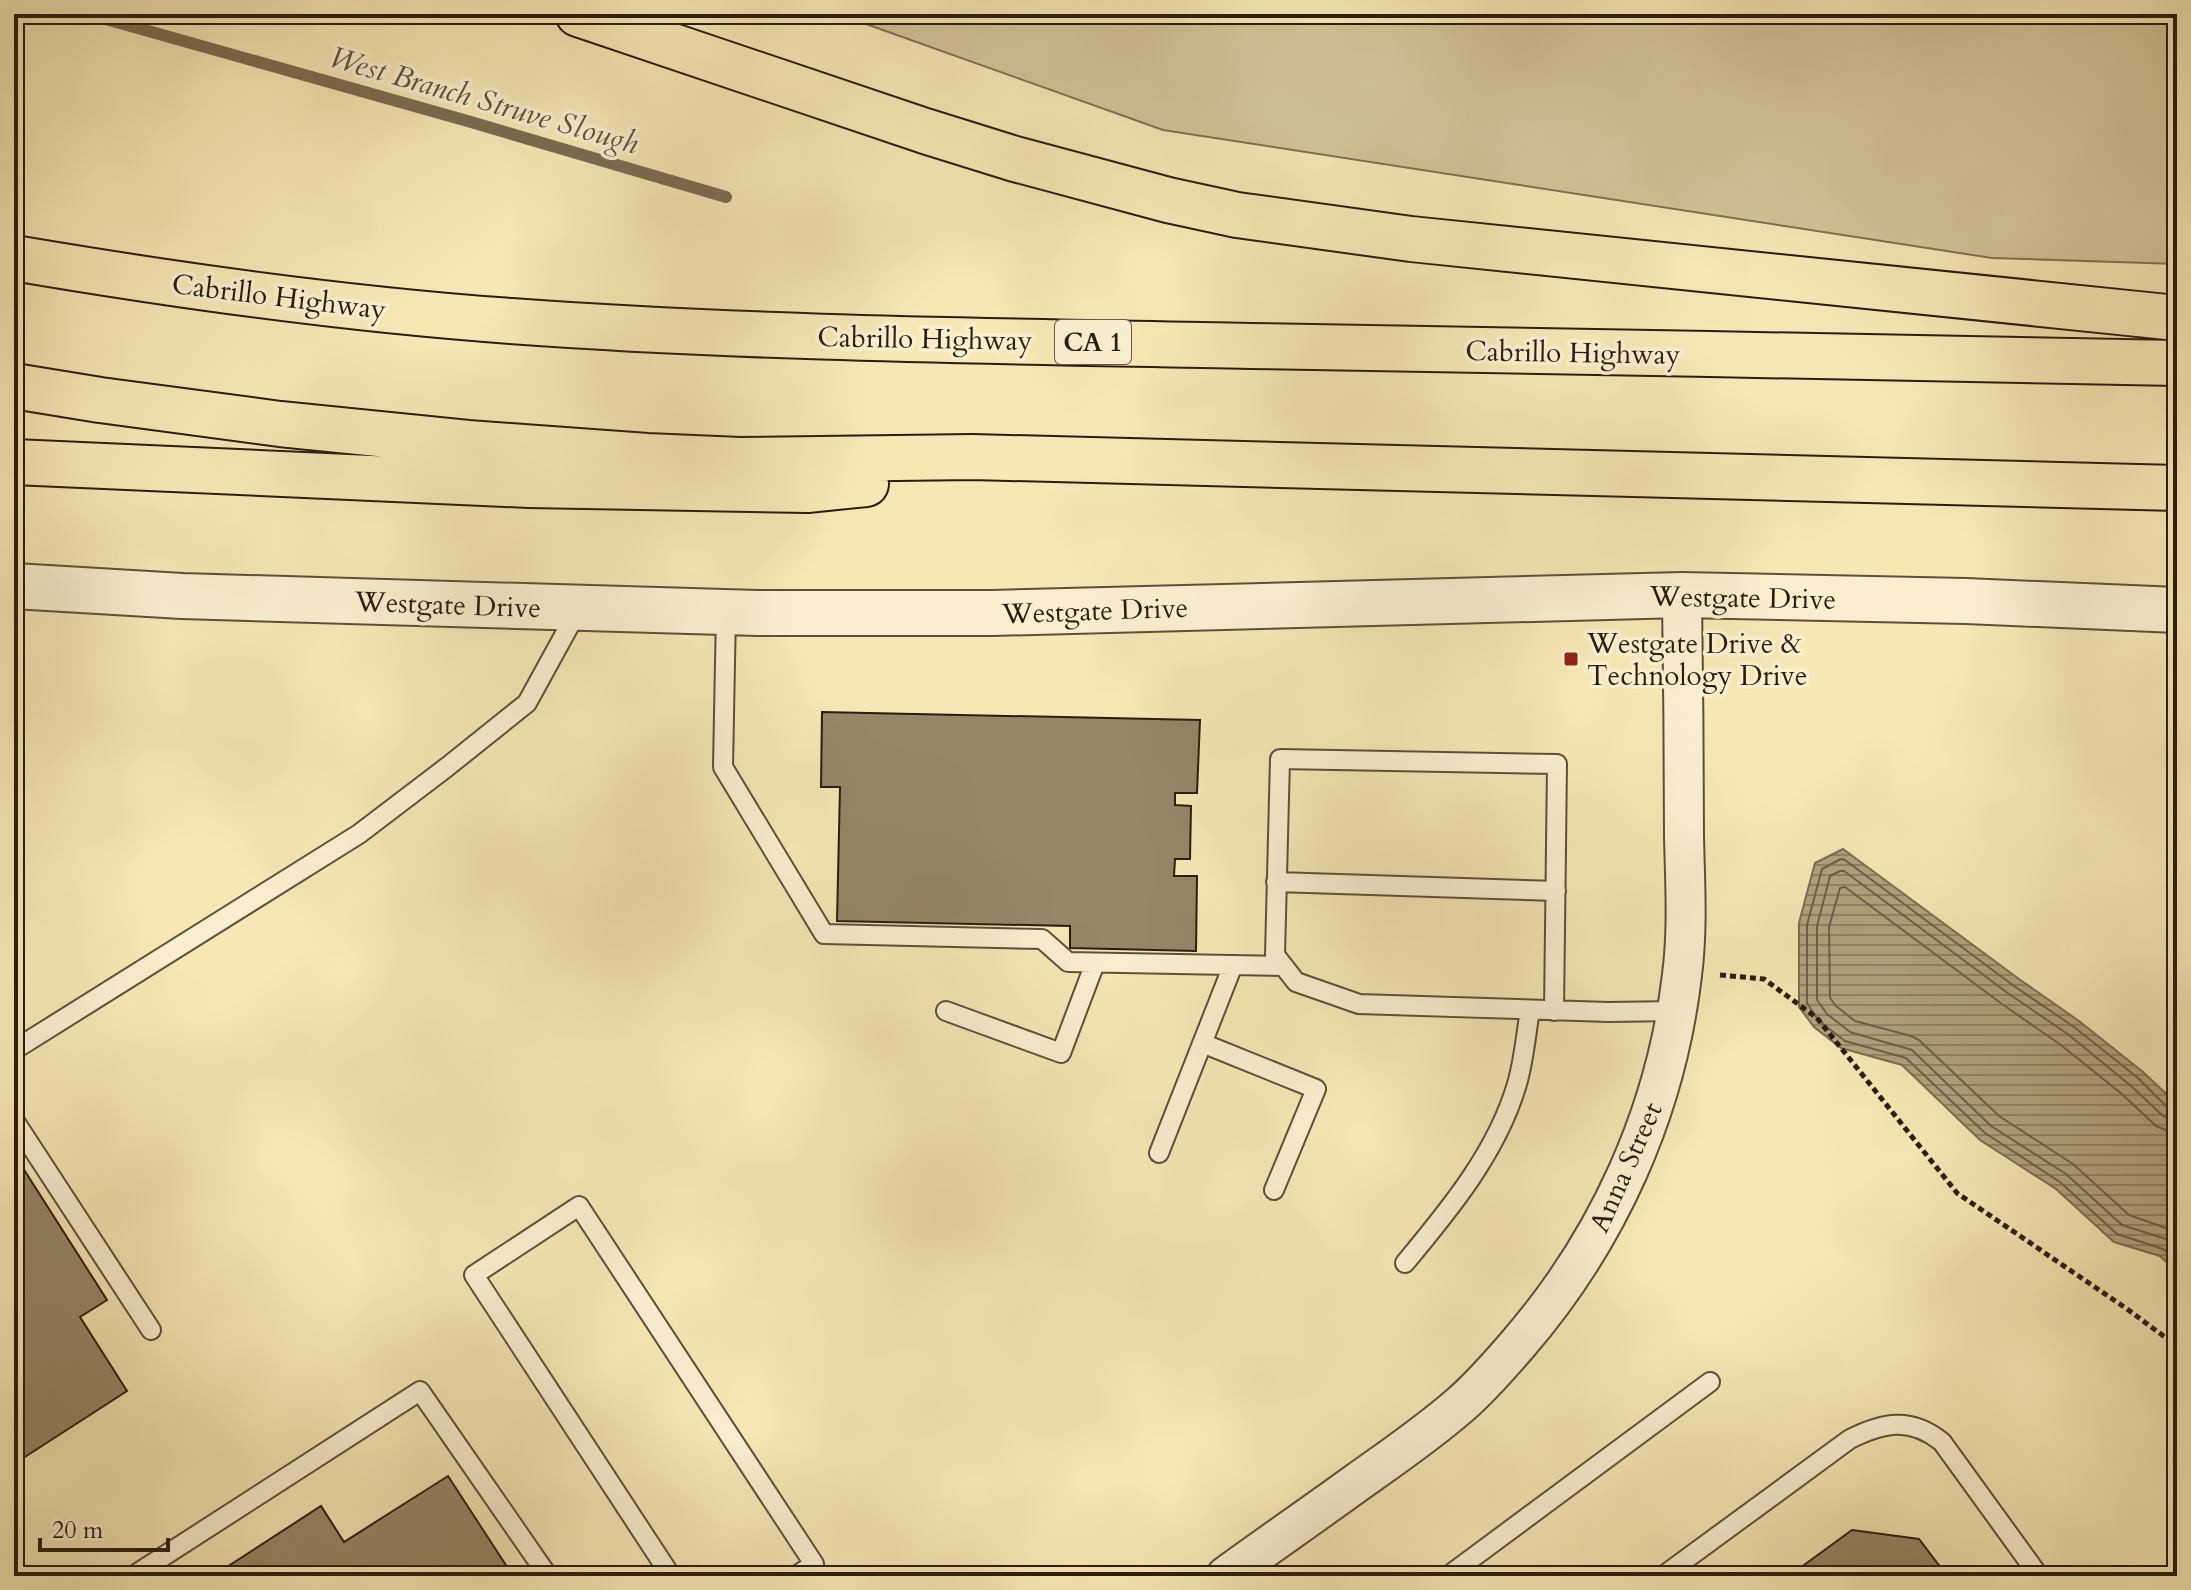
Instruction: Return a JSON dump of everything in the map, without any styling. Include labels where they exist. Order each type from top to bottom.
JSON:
[{"type":"highway","points":[[578,14],[1015,159],[1237,215],[1427,241],[2177,318]]},
{"type":"highway","name":"Cabrillo Highway","points":[[14,258],[228,291],[337,304],[492,319],[678,331],[974,340],[2177,363]]},
{"type":"highway","points":[[14,386],[100,400],[393,437],[740,460],[973,457],[2177,488]]},
{"type":"highway","points":[[14,462],[529,485],[807,490],[873,483],[973,457]]},
{"type":"street","name":"Westgate Drive","points":[[14,586],[182,596],[726,612],[992,613],[1682,595],[1966,601],[2177,610]]},
{"type":"street","name":"Anna Street","points":[[1226,1576],[1408,1446],[1461,1404],[1503,1363],[1539,1321],[1569,1279],[1620,1193],[1656,1097],[1677,1011],[1683,971],[1682,595]]},
{"type":"lane","points":[[14,1050],[359,834],[447,767],[527,703],[579,608]]},
{"type":"lane","points":[[726,612],[723,767],[824,934],[1042,939],[1068,962],[1282,966]]},
{"type":"lane","points":[[1554,1011],[1557,764],[1280,759],[1275,955],[1296,982],[1359,1004],[1554,1011],[1677,1011]]},
{"type":"lane","points":[[1276,882],[1556,891]]},
{"type":"lane","points":[[946,1011],[1061,1053],[1095,963]]},
{"type":"lane","points":[[1159,1153],[1233,965]]},
{"type":"lane","points":[[1405,1263],[1464,1188],[1505,1116],[1517,1083],[1530,1010]]},
{"type":"lane","points":[[1202,1043],[1316,1089],[1274,1190]]},
{"type":"lane","points":[[14,1120],[151,1330]]},
{"type":"lane","points":[[671,1576],[474,1275],[579,1206],[814,1564],[796,1576]]},
{"type":"lane","points":[[1448,1576],[1710,1382]]},
{"type":"lane","points":[[133,1576],[420,1391],[548,1576]]},
{"type":"lane","points":[[1663,1576],[1850,1439],[1870,1429],[1892,1424],[1911,1425],[1928,1431],[1942,1442],[2039,1576]]},
{"type":"path","points":[[1683,971],[1764,979],[1817,1018],[1957,1193],[2177,1346]]},
{"type":"shaded area","points":[[838,14],[2177,14],[2177,264],[1992,258],[1163,130]]},
{"type":"water","points":[[1843,849],[2079,1021],[2143,1072],[2177,1104],[2177,1272],[2160,1256],[2114,1242],[2056,1189],[1980,1140],[1902,1065],[1841,1048],[1814,1027],[1799,1007],[1799,923],[1815,863]]},
{"type":"building","points":[[822,712],[1200,720],[1197,793],[1175,793],[1175,805],[1191,806],[1190,859],[1175,859],[1174,876],[1197,876],[1196,951],[1070,948],[1070,926],[837,921],[840,787],[821,787]]},
{"type":"building","points":[[14,1154],[107,1300],[80,1317],[127,1391],[14,1464]]},
{"type":"building","points":[[448,1476],[513,1576],[213,1576],[321,1506],[344,1542]]},
{"type":"building","points":[[1852,1530],[1919,1539],[1947,1576],[1789,1576]]},
{"type":"waterway","name":"West Branch Struve Slough","points":[[88,14],[726,197]]},
{"type":"place","name":"Westgate Drive & Technology Drive","points":[[1571,659]]}]
